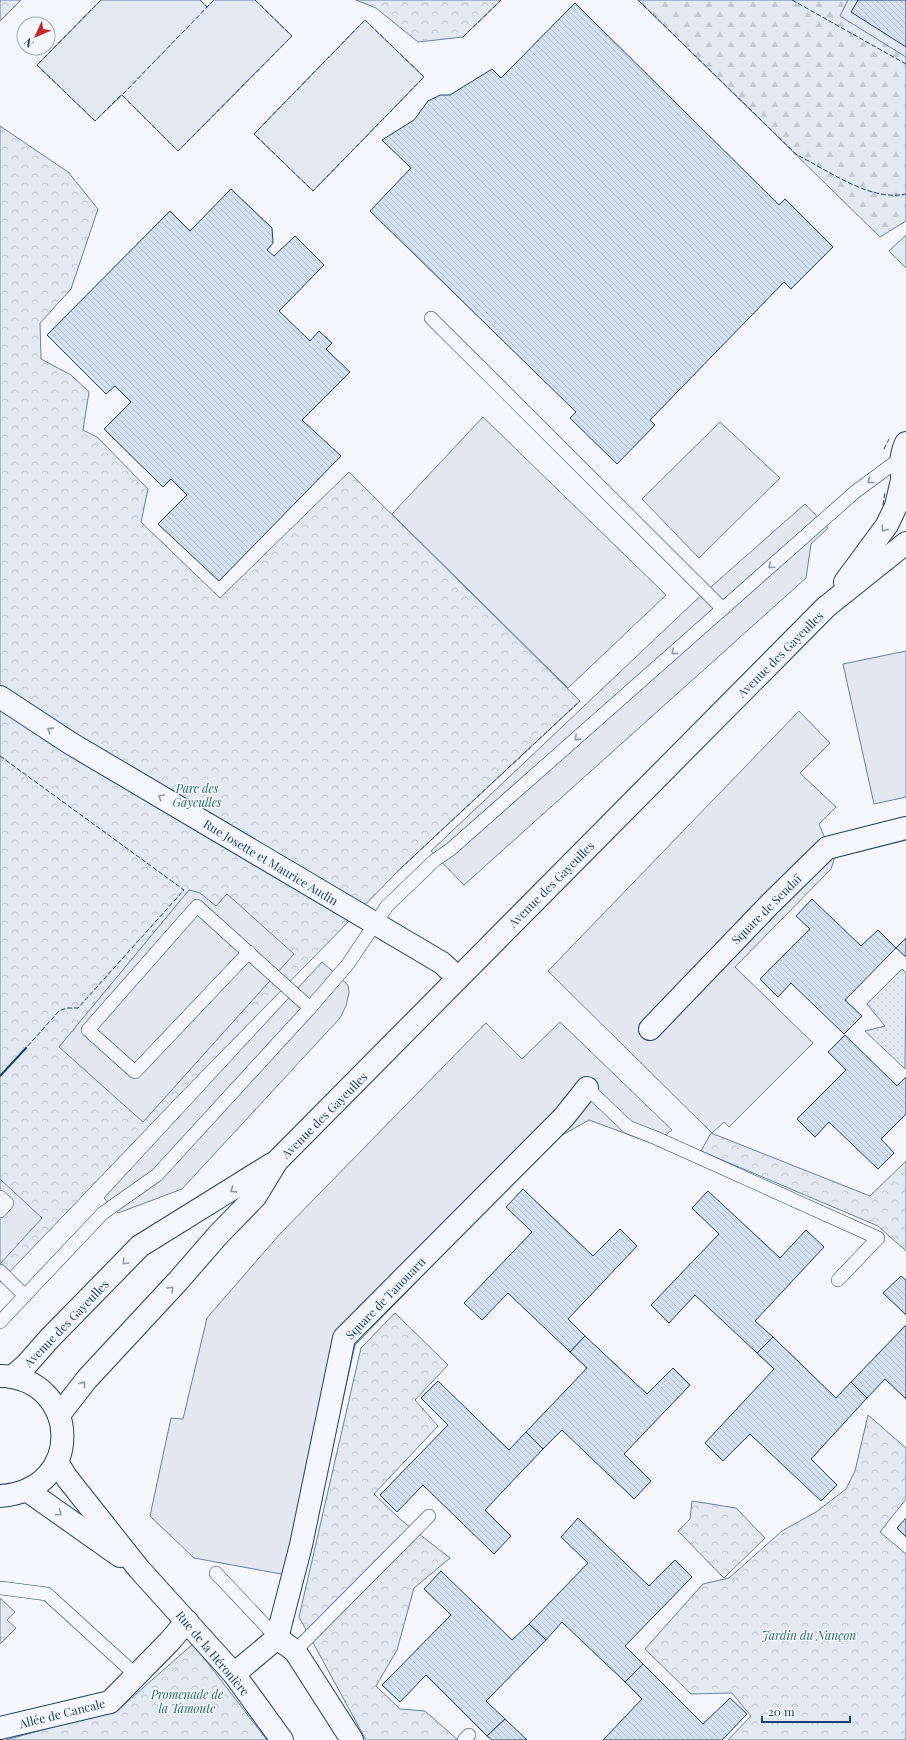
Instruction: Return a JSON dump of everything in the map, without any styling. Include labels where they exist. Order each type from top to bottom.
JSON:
[{"type":"street","name":"Avenue des Gayeulles","points":[[826,607],[887,525],[904,485],[904,450]]},
{"type":"street","name":"Avenue des Gayeulles","points":[[6,1377],[27,1364],[140,1246],[196,1213],[277,1161],[826,607],[906,543]]},
{"type":"street","name":"Rue Josette et Maurice Audin","points":[[0,697],[70,743],[354,910],[375,925],[442,963],[458,978]]},
{"type":"street","name":"Square de Sendaï","points":[[650,1029],[769,904],[827,848],[906,828]]},
{"type":"street","name":"Square de Tanouarn","points":[[278,1638],[301,1545],[344,1338],[564,1117],[587,1088]]},
{"type":"street","name":"Avenue des Gayeulles","points":[[59,1415],[87,1379],[178,1282],[218,1235],[255,1197],[277,1161]]},
{"type":"street","name":"Avenue des Gayeulles","points":[[0,1496],[14,1495],[28,1491],[39,1484],[50,1474],[57,1462],[63,1439],[59,1415],[52,1401],[41,1390],[27,1381],[6,1377]]},
{"type":"street","name":"Rue de la Héronière","points":[[57,1462],[67,1478],[139,1569],[234,1674],[282,1740]]},
{"type":"street","name":"Rue de la Héronière","points":[[28,1491],[139,1569]]},
{"type":"street","name":"Allée de Cancale","points":[[0,1728],[110,1702],[137,1676],[187,1621]]},
{"type":"street","points":[[234,1674],[278,1638],[295,1651],[352,1740]]},
{"type":"lane","points":[[432,318],[723,609]]},
{"type":"lane","points":[[0,1322],[103,1213],[157,1175],[310,1008],[348,964],[387,906],[435,860],[457,843],[904,450]]},
{"type":"lane","points":[[249,952],[135,1072],[88,1030],[197,906],[249,952],[310,1008]]},
{"type":"lane","points":[[587,1088],[628,1127],[656,1138],[878,1238],[838,1280]]},
{"type":"lane","points":[[0,1197],[8,1203],[0,1211]]},
{"type":"lane","points":[[0,1271],[25,1296]]},
{"type":"lane","points":[[295,1651],[429,1516]]},
{"type":"lane","points":[[216,1573],[278,1638]]},
{"type":"lane","points":[[1,1588],[47,1594],[137,1676]]},
{"type":"green space","points":[[0,0],[21,0],[0,21]]},
{"type":"green space","points":[[101,0],[200,0],[207,7],[214,0],[255,0],[292,36],[178,151],[122,95],[95,121],[37,65],[46,56],[56,56],[56,46]]},
{"type":"green space","points":[[356,0],[501,0],[463,37],[418,42],[376,8]]},
{"type":"green space","points":[[638,0],[848,0],[840,16],[906,57],[906,221],[880,237]]},
{"type":"green space","points":[[796,0],[906,0],[906,64]]},
{"type":"green space","points":[[365,20],[424,77],[313,191],[254,134]]},
{"type":"green space","name":"Parc des Gayeulles","points":[[0,126],[68,172],[98,209],[71,289],[40,323],[41,359],[71,375],[89,392],[83,430],[97,437],[148,489],[141,522],[220,598],[349,472],[580,701],[400,869],[177,1097],[0,1282]]},
{"type":"green space","points":[[906,235],[906,268],[889,251]]},
{"type":"green space","points":[[902,969],[906,973],[905,1069],[865,1031],[885,1026],[867,1004]]},
{"type":"green space","points":[[711,1133],[870,1196],[906,1161],[906,1251],[878,1226],[701,1151]]},
{"type":"green space","points":[[395,1313],[448,1365],[415,1400],[438,1426],[374,1494],[401,1520],[450,1558],[414,1588],[397,1650],[376,1686],[400,1709],[425,1711],[458,1740],[366,1740],[299,1617],[361,1348]]},
{"type":"green space","name":"Jardin du Nançon","points":[[868,1415],[906,1448],[906,1499],[880,1532],[906,1554],[906,1740],[728,1740],[751,1716],[732,1693],[691,1694],[645,1649],[703,1584],[729,1578],[782,1531],[816,1512],[846,1489],[855,1471]]},
{"type":"green space","points":[[692,1501],[736,1508],[765,1538],[724,1578],[678,1531],[690,1519]]},
{"type":"green space","name":"Promenade de la Tamoute","points":[[193,1644],[267,1740],[6,1740],[120,1708]]},
{"type":"shaded area","points":[[483,417],[666,595],[568,688],[392,514]]},
{"type":"shaded area","points":[[720,422],[780,478],[699,558],[642,499]]},
{"type":"shaded area","points":[[805,504],[828,528],[811,544],[806,578],[464,885],[431,851],[695,601]]},
{"type":"shaded area","points":[[906,651],[906,797],[874,804],[843,664]]},
{"type":"shaded area","points":[[799,711],[830,743],[800,773],[836,807],[819,824],[834,860],[831,869],[735,967],[813,1043],[729,1127],[724,1122],[712,1133],[548,971]]},
{"type":"shaded area","points":[[189,890],[200,893],[216,906],[227,894],[294,954],[143,1122],[59,1047]]},
{"type":"shaded area","points":[[322,962],[348,985],[349,992],[346,1006],[340,1018],[182,1189],[118,1213],[104,1198]]},
{"type":"shaded area","points":[[560,1022],[672,1130],[654,1144],[589,1120],[557,1138],[355,1345],[303,1578],[194,1558],[150,1516],[171,1418],[183,1419],[207,1318],[279,1235],[486,1023],[522,1059]]},
{"type":"shaded area","points":[[0,1179],[42,1218],[0,1264]]},
{"type":"shaded area","points":[[0,1598],[15,1612],[7,1620],[16,1628],[0,1644]]},
{"type":"building","points":[[858,0],[906,0],[906,47],[851,12]]},
{"type":"building","points":[[575,3],[779,205],[785,199],[833,247],[791,289],[784,282],[650,420],[655,425],[617,464],[570,418],[576,412],[370,211],[411,168],[382,140],[414,120],[428,101],[440,95],[450,95],[492,69],[501,78]]},
{"type":"building","points":[[231,189],[272,228],[273,243],[267,250],[274,256],[295,236],[324,265],[279,311],[310,341],[319,331],[332,343],[326,349],[350,372],[302,420],[341,456],[219,581],[158,524],[187,495],[171,479],[163,487],[104,429],[131,402],[115,386],[106,394],[47,335],[170,211],[190,231]]},
{"type":"building","points":[[812,899],[861,946],[878,930],[896,948],[845,1000],[862,1016],[844,1034],[791,983],[778,997],[760,979],[810,929],[796,916]]},
{"type":"building","points":[[906,938],[906,957],[896,948]]},
{"type":"building","points":[[845,1035],[897,1086],[906,1077],[906,1114],[881,1139],[894,1153],[878,1169],[829,1122],[815,1137],[797,1119],[846,1070],[828,1052]]},
{"type":"building","points":[[523,1189],[593,1256],[620,1229],[637,1246],[568,1319],[585,1336],[570,1352],[508,1293],[482,1320],[464,1303],[532,1232],[506,1207]]},
{"type":"building","points":[[708,1191],[780,1258],[806,1230],[824,1247],[755,1321],[773,1337],[757,1353],[695,1295],[669,1323],[651,1305],[719,1234],[692,1208]]},
{"type":"building","points":[[901,1276],[906,1280],[906,1315],[883,1293]]},
{"type":"building","points":[[906,1325],[906,1399],[885,1379],[867,1398],[851,1382]]},
{"type":"building","points":[[585,1336],[647,1394],[673,1368],[690,1385],[624,1454],[651,1481],[634,1499],[562,1430],[543,1449],[526,1432],[587,1368],[570,1352]]},
{"type":"building","points":[[773,1337],[836,1398],[851,1382],[867,1398],[811,1459],[837,1485],[821,1501],[750,1434],[723,1461],[705,1443],[774,1369],[757,1353]]},
{"type":"building","points":[[438,1381],[509,1450],[526,1432],[543,1449],[485,1510],[511,1536],[494,1554],[423,1485],[397,1512],[380,1495],[448,1425],[421,1398]]},
{"type":"building","points":[[578,1518],[649,1586],[675,1560],[692,1577],[625,1646],[643,1664],[625,1682],[562,1622],[546,1640],[529,1624],[588,1563],[561,1537]]},
{"type":"building","points":[[906,1518],[906,1537],[897,1528]]},
{"type":"building","points":[[441,1571],[512,1640],[529,1624],[546,1640],[486,1701],[505,1719],[487,1736],[426,1675],[400,1702],[382,1685],[451,1615],[424,1589]]},
{"type":"building","points":[[643,1664],[703,1724],[730,1698],[747,1714],[722,1740],[603,1740],[642,1699],[625,1682]]},
{"type":"building","points":[[505,1719],[527,1740],[492,1740],[487,1736]]},
{"type":"fence","points":[[101,0],[37,65],[95,121],[122,94]]},
{"type":"fence","points":[[200,0],[207,7],[206,8]]},
{"type":"fence","points":[[214,0],[122,95],[178,151],[292,36],[255,0]]},
{"type":"fence","points":[[463,37],[501,0]]},
{"type":"fence","points":[[638,0],[797,155],[864,189],[892,195],[906,194]]},
{"type":"fence","points":[[792,0],[906,64]]},
{"type":"fence","points":[[365,20],[424,77],[313,191],[254,134],[365,20]]},
{"type":"fence","points":[[884,449],[889,439]]},
{"type":"fence","points":[[883,505],[885,492]]},
{"type":"fence","points":[[400,869],[580,701]]},
{"type":"fence","points":[[0,756],[184,890],[78,1008],[67,1008],[59,1011],[26,1048]]},
{"type":"wall","points":[[0,1076],[26,1048]]}]
